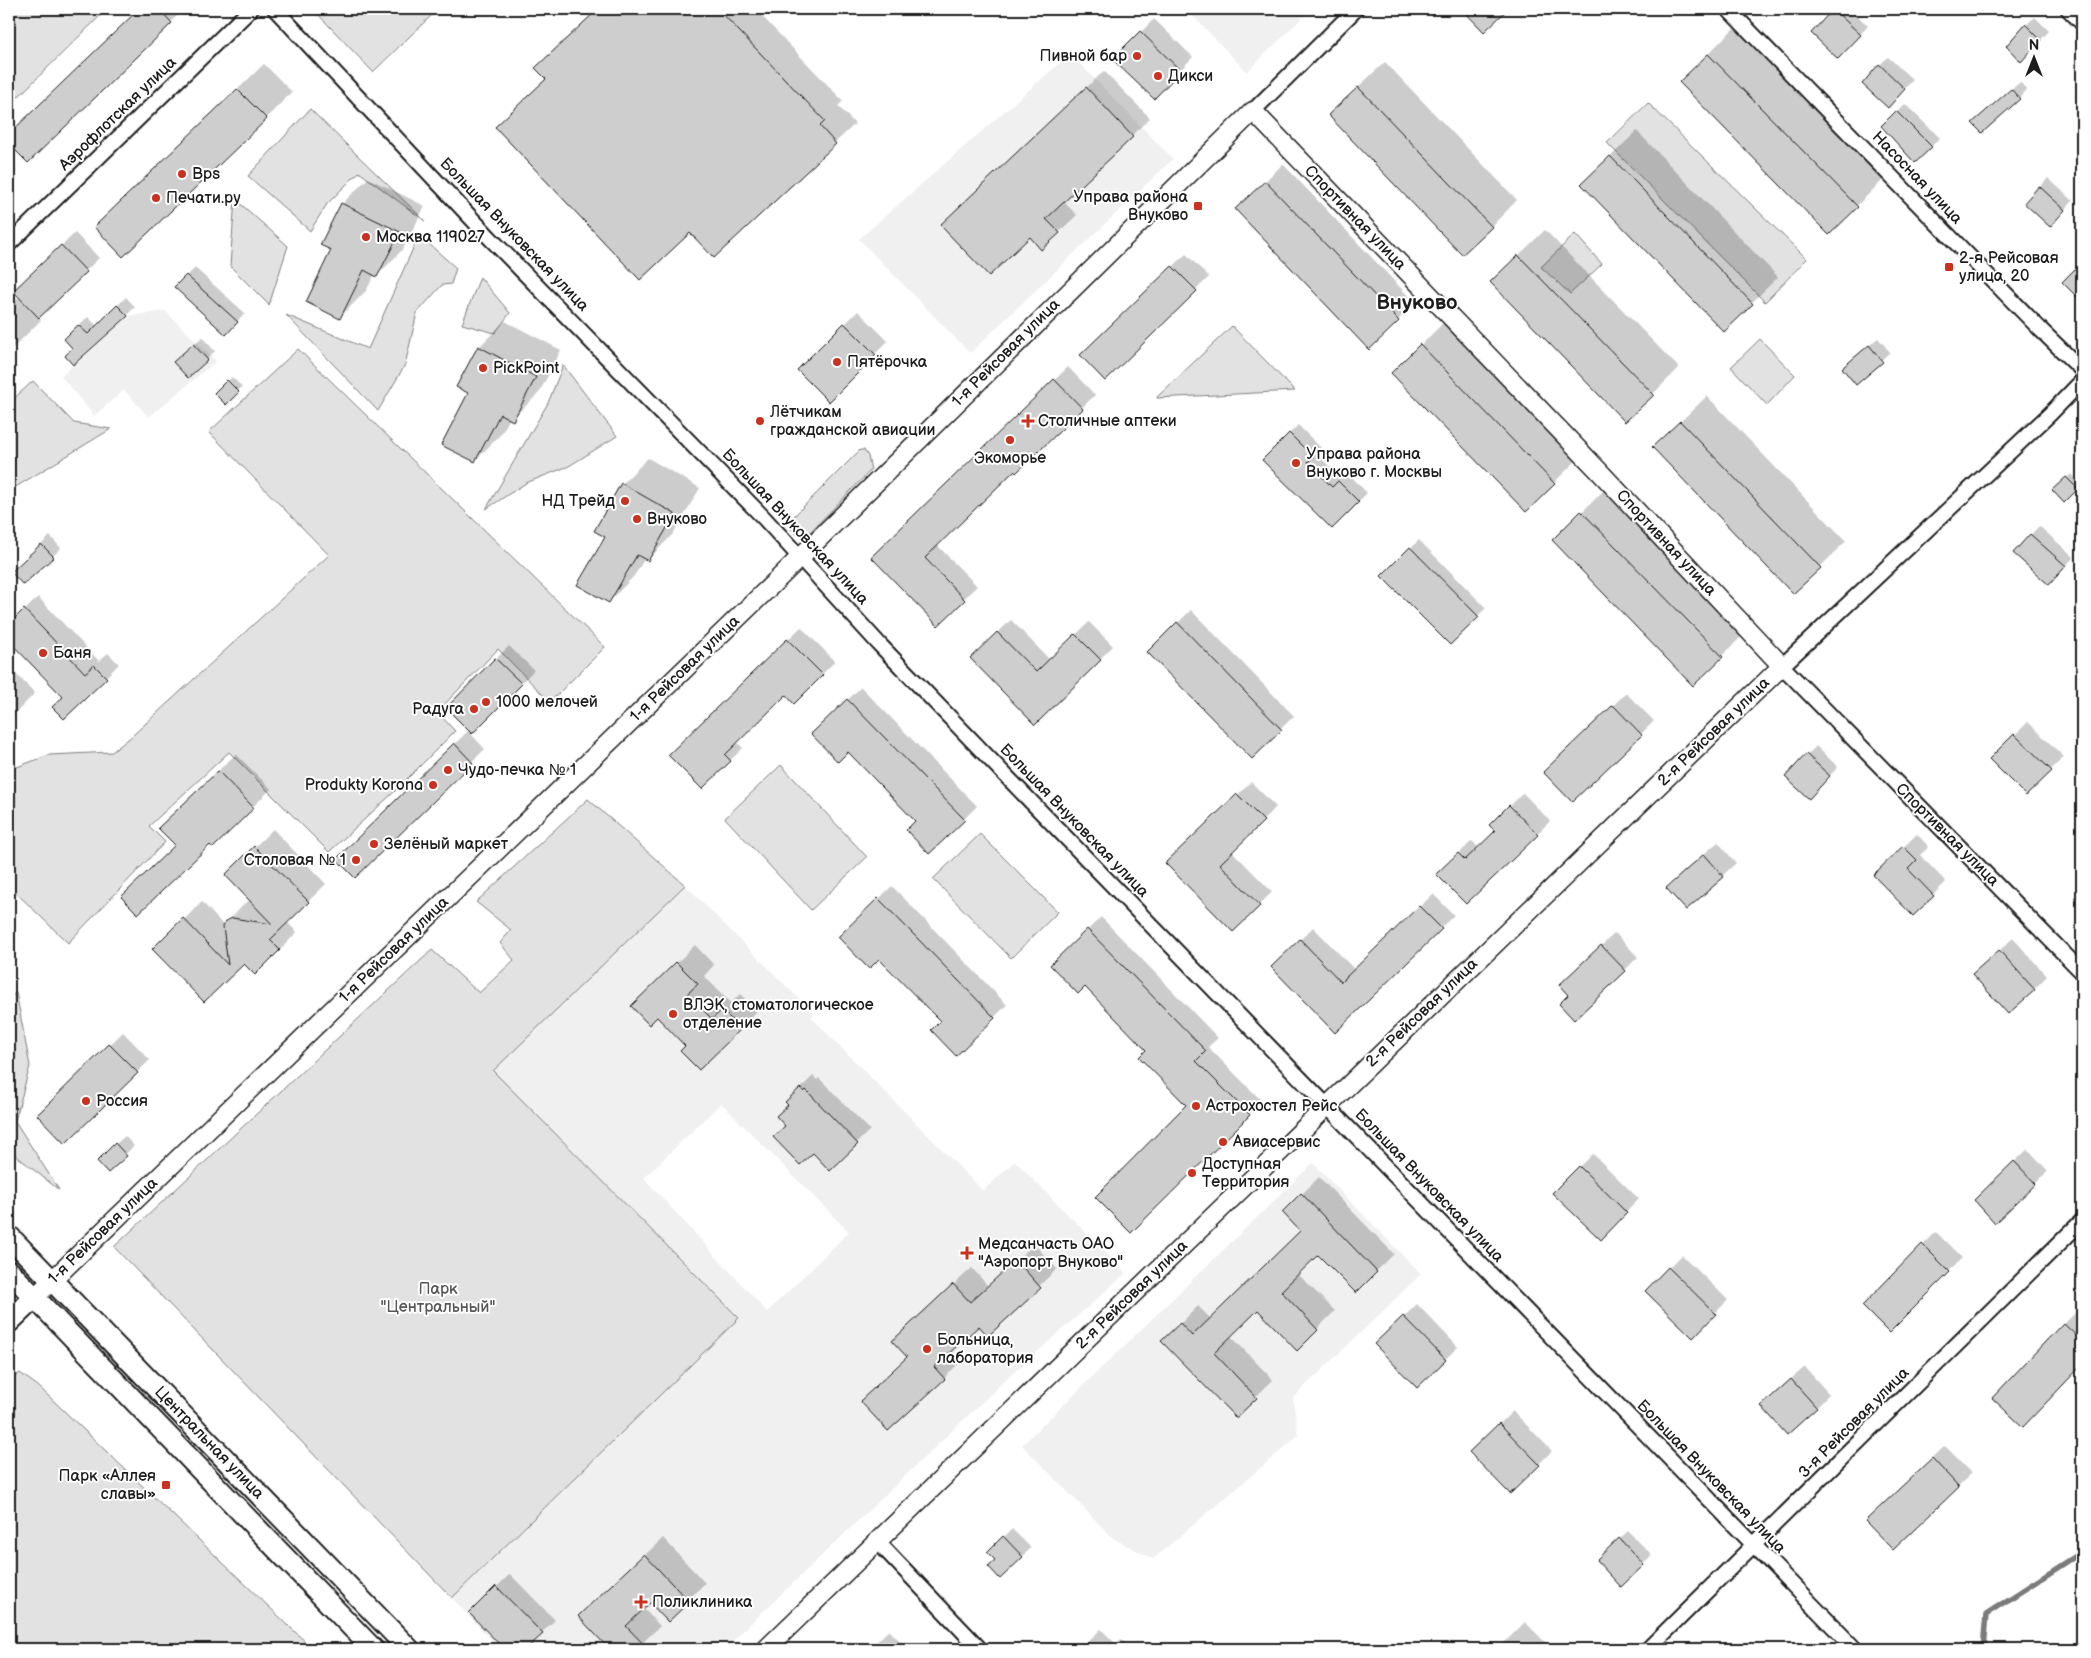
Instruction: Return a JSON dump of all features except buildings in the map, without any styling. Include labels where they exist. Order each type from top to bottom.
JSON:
[{"type":"main road","name":"Центральная улица","points":[[9,1236],[409,1649]]},
{"type":"main road","name":"Центральная улица","points":[[9,1271],[373,1649]]},
{"type":"main road","name":"1-я Рейсовая улица","points":[[9,1322],[34,1298]]},
{"type":"street","name":"Аэрофлотская улица","points":[[9,244],[251,9]]},
{"type":"street","name":"Большая Внуковская улица","points":[[275,9],[489,237],[662,413],[996,766],[1855,1649]]},
{"type":"street","name":"1-я Рейсовая улица","points":[[34,1298],[800,557],[1356,9]]},
{"type":"street","name":"Насосная улица","points":[[1728,9],[2082,370]]},
{"type":"street","points":[[2068,9],[2082,23]]},
{"type":"street","name":"Спортивная улица","points":[[1253,111],[1598,470],[1782,666],[2082,972]]},
{"type":"street","name":"2-я Рейсовая улица","points":[[766,1649],[1782,666],[2050,414],[2082,381]]},
{"type":"street","name":"3-я Рейсовая улица","points":[[1648,1649],[1755,1546],[2082,1221]]},
{"type":"street","points":[[877,1541],[980,1649]]},
{"type":"shaded area","points":[[1186,9],[1311,9],[1247,72]]},
{"type":"shaded area","points":[[1070,54],[1173,159],[970,353],[859,239]]},
{"type":"shaded area","points":[[165,311],[216,361],[149,417],[124,390],[94,416],[61,376],[128,316]]},
{"type":"shaded area","name":"Медсанчасть ОАО \"Аэропорт Внуково\"","points":[[685,885],[814,1014],[811,1017],[983,1191],[1015,1161],[1126,1273],[1001,1384],[724,1649],[500,1649],[452,1598],[739,1318],[492,1071]],"holes":[[[721,1103],[849,1232],[767,1312],[644,1178]]]},
{"type":"shaded area","points":[[1313,1163],[1421,1274],[1293,1398],[1298,1436],[1153,1559],[1113,1538],[1022,1445]]},
{"type":"green space","points":[[9,9],[106,10],[18,97],[9,86]]},
{"type":"green space","points":[[313,9],[438,9],[373,72]]},
{"type":"green space","points":[[1648,103],[1807,259],[1765,302],[1607,143]]},
{"type":"green space","points":[[310,109],[425,221],[359,172],[327,204],[310,231],[248,176]]},
{"type":"green space","points":[[235,199],[288,246],[269,305],[230,266]]},
{"type":"green space","points":[[1575,234],[1602,264],[1570,294],[1541,267]]},
{"type":"green space","points":[[419,235],[456,268],[451,284],[442,285],[417,313],[405,365],[378,411],[286,315],[368,349]]},
{"type":"green space","points":[[480,277],[510,313],[495,333],[462,324]]},
{"type":"green space","points":[[1232,326],[1295,391],[1157,398],[1157,397]]},
{"type":"green space","points":[[1760,339],[1795,375],[1767,405],[1731,367]]},
{"type":"green space","points":[[298,349],[605,647],[550,702],[498,649],[437,712],[455,731],[392,794],[329,852],[229,752],[149,826],[165,842],[68,943],[9,886],[9,770],[49,755],[112,752],[132,736],[329,555],[209,432]]},
{"type":"green space","points":[[563,365],[617,436],[569,466],[526,483],[486,509],[548,403]]},
{"type":"green space","points":[[33,381],[74,423],[111,429],[9,491],[9,403]]},
{"type":"green space","points":[[860,450],[864,450],[868,456],[871,470],[809,533],[796,534],[790,528],[789,521]]},
{"type":"green space","points":[[781,765],[867,857],[811,910],[725,818]]},
{"type":"green space","name":"Парк \"Центральный\"","points":[[588,799],[685,885],[493,1071],[739,1318],[452,1598],[114,1247],[432,950],[479,993],[514,960],[500,943],[511,930],[476,902]]},
{"type":"green space","points":[[980,834],[1058,912],[1011,958],[933,879]]},
{"type":"green space","points":[[16,992],[30,1066],[15,1121],[59,1190],[9,1150],[9,999]]},
{"type":"green space","points":[[20,1373],[38,1386],[313,1649],[9,1649],[9,1381]]},
{"type":"waterway","points":[[1983,1649],[1986,1614],[2082,1552]]},
{"type":"place","name":"Пивной бар","points":[[1137,56]]},
{"type":"place","name":"Дикси","points":[[1158,76]]},
{"type":"place","name":"Bps","points":[[182,174]]},
{"type":"place","name":"Печати.ру","points":[[156,198]]},
{"type":"place","name":"Управа района Внуково","points":[[1198,206]]},
{"type":"place","name":"Москва 119027","points":[[366,237]]},
{"type":"place","name":"2-я Рейсовая улица, 20","points":[[1949,267]]},
{"type":"place","name":"Пятёрочка","points":[[837,362]]},
{"type":"place","name":"PickPoint","points":[[483,368]]},
{"type":"place","name":"Лётчикам гражданской авиации","points":[[760,421]]},
{"type":"place","name":"Столичные аптеки","points":[[1028,421]]},
{"type":"place","name":"Экоморье","points":[[1010,440]]},
{"type":"place","name":"Управа района Внуково г. Москвы","points":[[1296,463]]},
{"type":"place","name":"НД Трейд","points":[[625,501]]},
{"type":"place","name":"Внуково","points":[[637,519]]},
{"type":"place","name":"Баня","points":[[43,653]]},
{"type":"place","name":"1000 мелочей","points":[[486,702]]},
{"type":"place","name":"Радуга","points":[[474,709]]},
{"type":"place","name":"Чудо-печка № 1","points":[[448,770]]},
{"type":"place","name":"Produkty Korona","points":[[433,785]]},
{"type":"place","name":"Зелёный маркет","points":[[374,844]]},
{"type":"place","name":"Столовая № 1","points":[[356,860]]},
{"type":"place","name":"ВЛЭК, стоматологическое отделение","points":[[673,1014]]},
{"type":"place","name":"Россия","points":[[86,1101]]},
{"type":"place","name":"Астрохостел Рейс","points":[[1196,1106]]},
{"type":"place","name":"Авиасервис","points":[[1223,1142]]},
{"type":"place","name":"Доступная Территория","points":[[1192,1173]]},
{"type":"place","name":"Медсанчасть ОАО \"Аэропорт Внуково\"","points":[[967,1253]]},
{"type":"place","name":"Больница, лаборатория","points":[[927,1349]]},
{"type":"place","name":"Парк «Аллея славы»","points":[[166,1485]]},
{"type":"place","name":"Поликлиника","points":[[641,1602]]},
{"type":"district","name":"Внуково","points":[[1417,302]]}]
